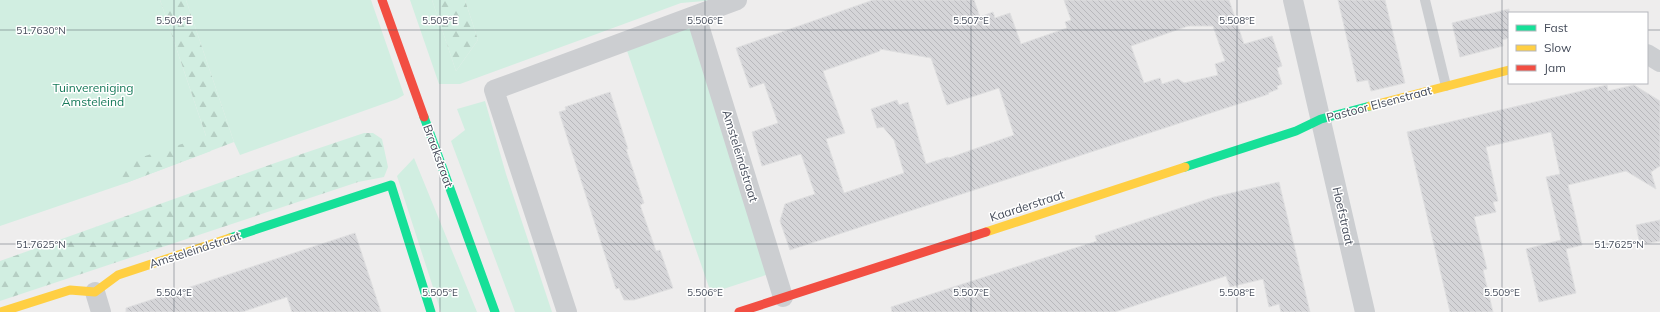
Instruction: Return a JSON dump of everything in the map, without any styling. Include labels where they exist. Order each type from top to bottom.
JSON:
[{"type":"street","name":"Braakstraat","points":[[382,0],[495,312]]},
{"type":"street","points":[[567,312],[494,90],[737,0]]},
{"type":"street","name":"Pastoor Elsenstraat","points":[[1293,0],[1321,119],[1508,70]]},
{"type":"street","name":"Amsteleindstraat","points":[[696,16],[784,297]]},
{"type":"street","points":[[1648,55],[1660,62]]},
{"type":"street","name":"Kaarderstraat","points":[[738,312],[1296,131],[1321,119]]},
{"type":"street","name":"Hoefstraat","points":[[1321,119],[1365,312]]},
{"type":"street","name":"Amsteleindstraat","points":[[95,292],[118,275],[391,185],[431,312]]},
{"type":"street","points":[[1,312],[70,290],[95,292],[101,312]]},
{"type":"lane","points":[[1425,0],[1446,86]]},
{"type":"green space","name":"Tuinvereniging Amsteleind","points":[[0,0],[160,0],[211,151],[126,183],[0,226]]},
{"type":"green space","points":[[160,0],[186,0],[234,142],[126,183],[118,183],[115,175],[118,169],[130,161],[206,136]]},
{"type":"green space","points":[[186,0],[371,0],[404,95],[397,99],[240,155],[234,142]]},
{"type":"green space","points":[[410,0],[432,0],[456,71],[478,40],[465,0],[716,0],[681,3],[460,84],[439,84]]},
{"type":"green space","points":[[432,0],[465,0],[478,40],[456,71]]},
{"type":"green space","points":[[678,24],[693,29],[769,274],[711,293],[625,45]]},
{"type":"green space","points":[[485,101],[506,174],[552,312],[515,312],[451,141],[465,130],[457,109]]},
{"type":"green space","points":[[364,133],[373,133],[382,139],[388,167],[384,177],[358,182],[0,301],[0,261],[275,163]]},
{"type":"green space","points":[[414,158],[477,312],[441,312],[397,176]]},
{"type":"building","points":[[873,0],[974,0],[980,17],[993,12],[995,18],[1010,13],[1021,44],[1067,28],[1065,22],[1071,20],[1064,0],[1229,0],[1244,44],[1272,36],[1282,66],[1277,68],[1282,84],[1277,86],[1278,89],[1268,93],[1269,94],[790,250],[780,221],[785,204],[815,194],[801,154],[762,166],[752,132],[778,123],[764,83],[750,88],[736,48]],"holes":[[[1188,26],[1213,26],[1225,61],[1215,64],[1218,75],[1184,83],[1178,79],[1162,84],[1160,78],[1144,83],[1131,46]],[[880,49],[931,58],[947,105],[999,88],[1014,135],[949,158],[948,157],[926,164],[908,102],[899,105],[897,100],[871,109],[877,128],[883,127],[894,140],[904,173],[844,193],[826,139],[845,133],[823,71],[880,51]]]},
{"type":"building","points":[[1338,0],[1385,0],[1405,83],[1371,91],[1368,80],[1357,82]]},
{"type":"building","points":[[1509,9],[1508,38],[1502,40],[1503,46],[1460,57],[1452,23]]},
{"type":"building","points":[[1607,85],[1608,91],[1634,85],[1660,101],[1660,166],[1651,172],[1656,189],[1626,171],[1568,185],[1582,245],[1566,249],[1576,293],[1539,302],[1526,249],[1561,240],[1546,177],[1560,174],[1551,132],[1486,147],[1498,201],[1493,202],[1496,212],[1474,217],[1487,269],[1483,270],[1493,312],[1450,312],[1407,132]]},
{"type":"building","points":[[610,92],[628,149],[626,149],[644,203],[640,205],[656,251],[660,250],[673,288],[634,300],[624,300],[619,288],[616,289],[559,112],[566,110],[565,107]]},
{"type":"building","points":[[1279,182],[1310,312],[1281,312],[1279,304],[1269,307],[1263,279],[1230,287],[1226,276],[1115,312],[892,312],[891,307],[1097,241],[1095,236],[1214,197]]},
{"type":"building","points":[[1660,220],[1660,241],[1640,245],[1636,225]]},
{"type":"building","points":[[355,233],[381,312],[292,312],[287,297],[242,312],[126,312],[126,308]]},
{"type":"traffic: fast","points":[[1185,167],[1296,131],[1321,119],[1370,106]]},
{"type":"traffic: fast","points":[[424,117],[495,312]]},
{"type":"traffic: fast","points":[[230,238],[391,185],[431,312]]},
{"type":"traffic: slow","points":[[1370,106],[1508,70]]},
{"type":"traffic: slow","points":[[986,232],[1185,167]]},
{"type":"traffic: slow","points":[[1,312],[70,290],[95,292],[118,275],[230,238]]},
{"type":"traffic: jam","points":[[382,0],[424,117]]},
{"type":"traffic: jam","points":[[739,312],[986,232]]}]
